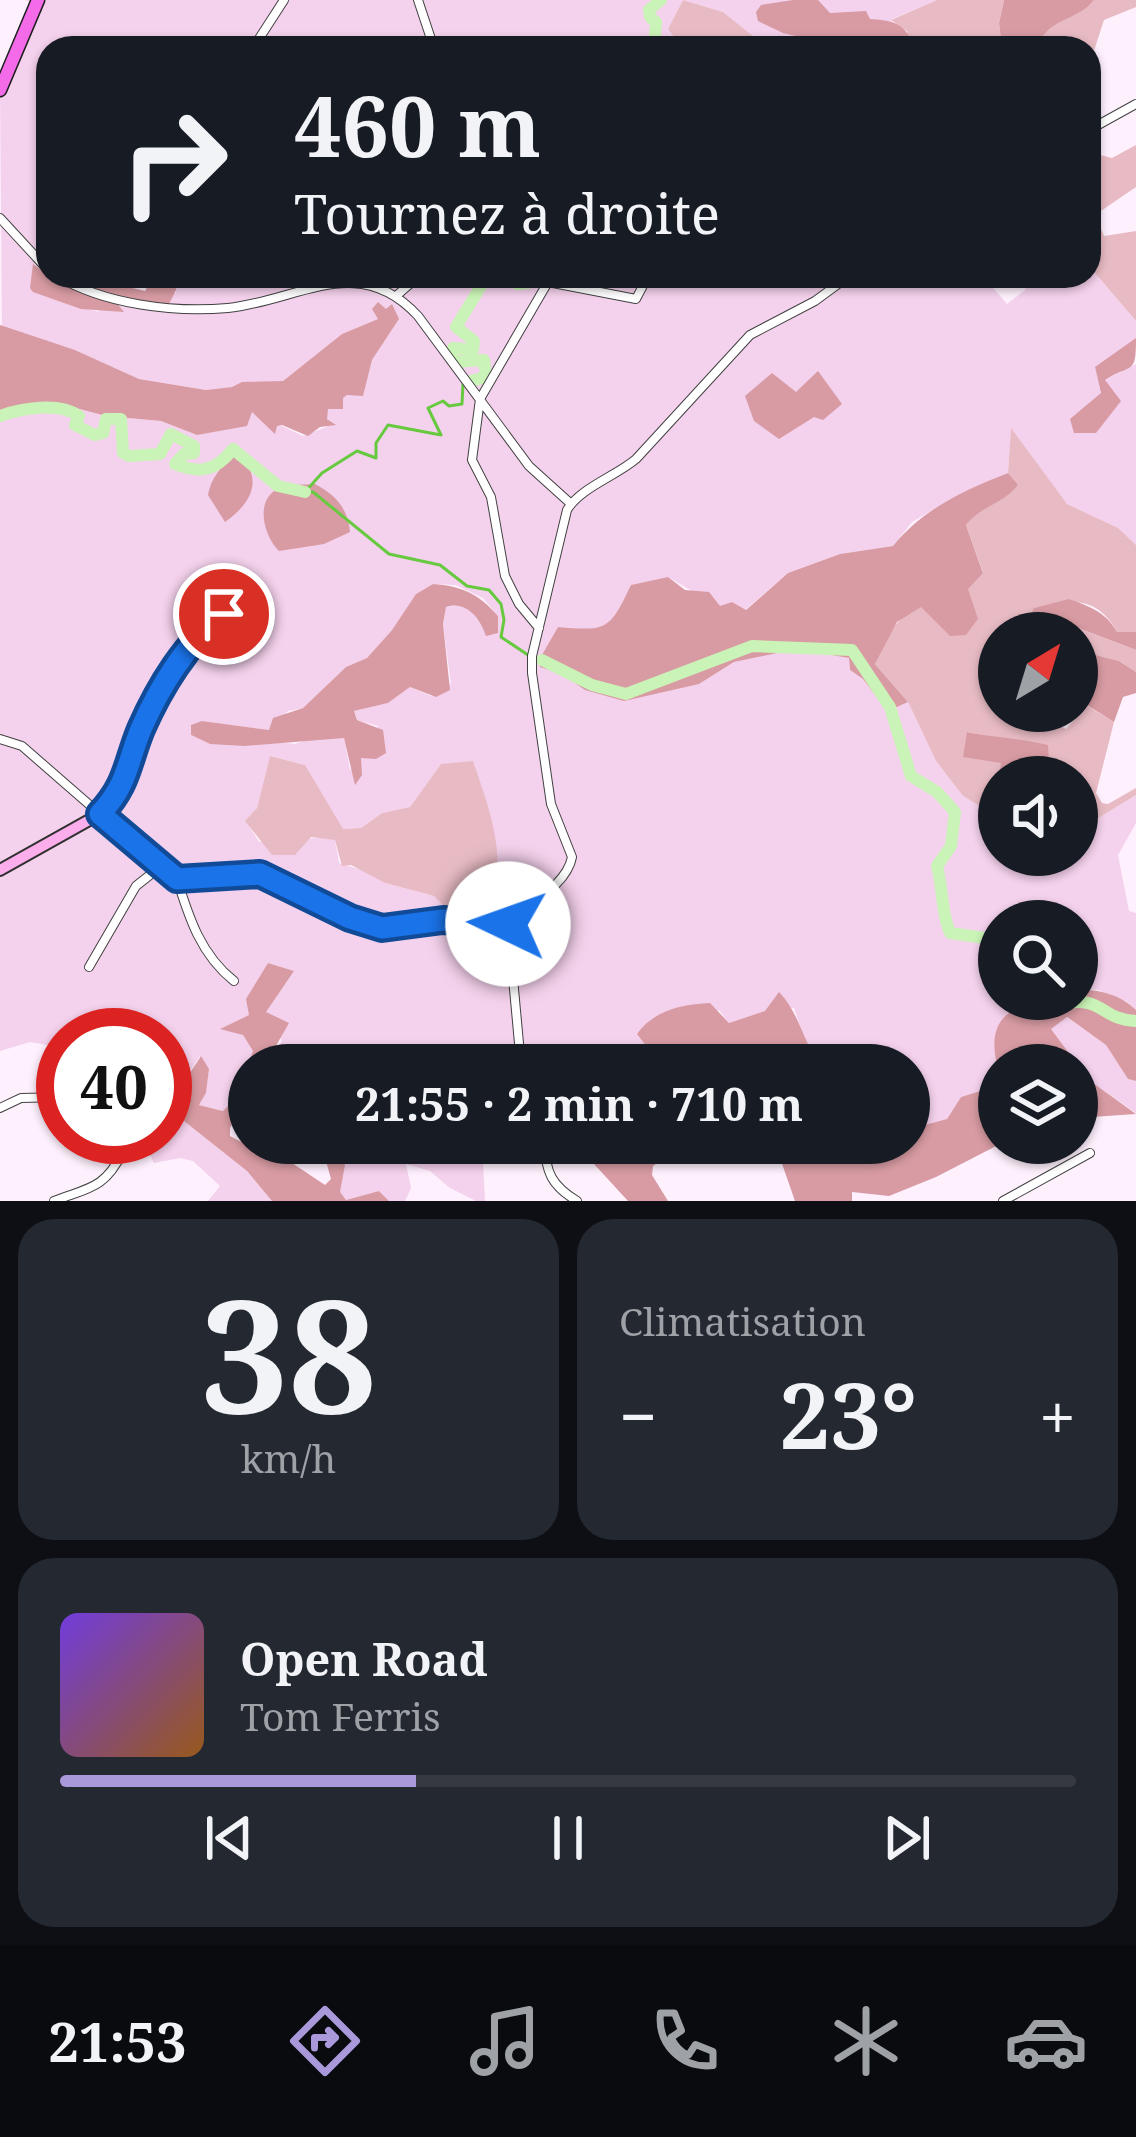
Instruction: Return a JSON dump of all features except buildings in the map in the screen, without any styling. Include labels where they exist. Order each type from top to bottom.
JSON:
[{"type":"main road","points":[[0,90],[38,0]]},
{"type":"street","points":[[261,36],[284,0]]},
{"type":"street","points":[[418,0],[430,36]]},
{"type":"street","points":[[1101,123],[1136,104]]},
{"type":"street","points":[[0,218],[36,257]]},
{"type":"street","points":[[88,288],[165,307],[232,308],[312,288]]},
{"type":"street","points":[[375,288],[396,296],[418,316],[529,466],[570,503]]},
{"type":"street","points":[[396,296],[405,288]]},
{"type":"street","points":[[538,628],[518,604],[505,576],[491,496],[472,460],[480,399],[545,288]]},
{"type":"street","points":[[579,288],[636,299],[641,288]]},
{"type":"street","points":[[177,879],[260,874],[350,918],[382,928],[443,920],[508,924],[562,879],[572,856],[551,804],[532,674],[538,628],[570,503],[636,459],[749,335],[833,288]]},
{"type":"street","points":[[0,870],[100,814],[130,770],[139,735],[159,692],[207,628],[224,614]]},
{"type":"street","points":[[0,739],[22,746],[177,879],[205,951],[234,981]]},
{"type":"street","points":[[89,967],[136,886],[160,867]]},
{"type":"street","points":[[508,924],[519,1044]]},
{"type":"street","points":[[0,1108],[21,1098],[36,1098]]},
{"type":"street","points":[[54,1201],[84,1194],[117,1164]]},
{"type":"street","points":[[546,1164],[551,1180],[577,1201]]},
{"type":"street","points":[[1003,1201],[1070,1164]]},
{"type":"shaded area","points":[[25,0],[683,0],[668,29],[673,36],[36,36],[36,288],[46,288],[70,304],[99,312],[94,296],[76,288],[176,293],[176,288],[993,288],[1007,304],[1026,288],[1101,288],[1101,280],[1136,321],[1136,338],[1095,367],[1101,393],[1088,407],[1096,432],[1105,380],[1136,364],[1136,545],[1117,528],[1067,504],[1011,431],[1008,473],[912,522],[893,546],[840,554],[788,573],[745,610],[720,607],[668,577],[632,585],[611,623],[597,631],[557,627],[562,674],[585,690],[699,684],[734,662],[777,652],[849,658],[850,670],[882,704],[897,707],[908,702],[936,761],[963,796],[978,805],[978,876],[1098,876],[1098,818],[1136,795],[1136,823],[1118,855],[1129,911],[1136,913],[1136,1010],[1098,990],[1098,900],[978,900],[978,1020],[1012,1020],[1005,1044],[978,1044],[978,1091],[961,1097],[947,1119],[930,1124],[930,1044],[806,1044],[794,1008],[729,1023],[719,1010],[660,1044],[280,1044],[265,1012],[294,971],[268,963],[249,1015],[222,1028],[243,1035],[249,1044],[228,1044],[228,1107],[224,1111],[199,1105],[209,1069],[200,1056],[192,1068],[192,1008],[36,1008],[36,1043],[0,1051],[0,413],[38,405],[72,407],[106,416],[161,421],[197,435],[252,412],[303,436],[334,424],[327,419],[327,409],[347,395],[363,395],[372,360],[399,319],[381,307],[378,319],[342,334],[283,381],[206,390],[139,379],[75,350],[2,328],[0,86],[36,4]],"holes":[[[433,584],[456,585],[483,598],[498,616],[482,626],[461,605],[446,607],[443,624],[451,684],[431,696],[410,687],[388,703],[354,711],[357,720],[378,726],[350,770],[344,738],[315,737],[295,744],[210,744],[191,735],[202,721],[269,730],[288,711],[303,708],[346,667],[367,658],[416,594]],[[270,756],[305,765],[342,829],[361,828],[382,813],[410,807],[441,764],[461,923],[434,896],[385,883],[339,863],[335,840],[330,837],[259,842],[246,821],[257,808]]]},
{"type":"shaded area","points":[[683,0],[937,0],[892,19],[889,36],[753,36],[723,12]]},
{"type":"shaded area","points":[[683,0],[723,12],[753,36],[673,36],[668,29]]},
{"type":"shaded area","points":[[818,0],[830,13],[866,11],[870,19],[889,21],[908,36],[796,36],[758,21],[756,12],[761,5]]},
{"type":"shaded area","points":[[937,0],[1004,0],[1001,36],[903,36],[908,32],[891,20]]},
{"type":"shaded area","points":[[1004,0],[1094,0],[1043,36],[1001,36]]},
{"type":"shaded area","points":[[1094,0],[1136,0],[1136,7],[1104,20],[1099,36],[1043,36],[1055,25]]},
{"type":"shaded area","points":[[1136,145],[1136,187],[1101,211],[1101,155],[1112,158]]},
{"type":"shaded area","points":[[1101,229],[1104,236],[1136,231],[1136,321],[1101,280]]},
{"type":"shaded area","points":[[33,264],[36,288],[72,288],[116,302],[124,312],[81,309],[30,288]]},
{"type":"shaded area","points":[[94,288],[176,288],[169,304]]},
{"type":"shaded area","points":[[378,302],[386,309],[392,304],[399,319],[372,360],[363,396],[347,395],[343,409],[328,409],[327,419],[336,425],[320,427],[308,436],[282,425],[275,434],[252,412],[247,426],[197,435],[161,421],[106,416],[72,407],[38,405],[0,413],[0,325],[75,350],[139,379],[206,390],[242,382],[283,381],[342,334],[378,319],[372,309]]},
{"type":"shaded area","points":[[1136,338],[1133,364],[1105,380],[1121,401],[1096,433],[1074,433],[1070,419],[1101,393],[1095,367]]},
{"type":"shaded area","points":[[818,371],[842,404],[823,420],[814,417],[779,439],[754,421],[745,396],[772,373],[796,392]]},
{"type":"shaded area","points":[[1011,428],[1067,504],[1118,528],[1136,545],[1136,632],[1117,632],[1100,611],[1081,603],[1034,608],[1036,612],[978,612],[978,732],[1098,732],[1098,712],[1114,722],[1098,785],[1098,756],[1022,756],[1000,739],[968,732],[994,756],[978,756],[978,805],[963,796],[936,761],[908,702],[875,664],[899,621],[983,572],[966,525],[981,507],[1017,485],[1008,473]]},
{"type":"shaded area","points":[[238,455],[253,482],[248,499],[225,522],[208,495],[220,470]]},
{"type":"shaded area","points":[[1008,473],[1018,485],[966,525],[983,573],[968,589],[978,619],[966,635],[950,636],[921,607],[897,622],[875,664],[908,702],[897,707],[882,704],[850,670],[849,658],[807,651],[734,662],[699,684],[624,701],[585,690],[562,674],[540,667],[558,627],[605,625],[631,585],[668,577],[685,590],[709,592],[720,606],[732,602],[746,610],[788,573],[840,554],[893,546],[917,521]]},
{"type":"shaded area","points":[[315,484],[340,504],[350,532],[324,544],[279,551],[265,525],[268,497],[285,486]]},
{"type":"shaded area","points":[[433,584],[461,589],[484,602],[498,616],[498,633],[486,636],[471,612],[460,606],[446,607],[443,624],[450,690],[436,697],[410,687],[388,703],[354,711],[357,720],[383,730],[386,753],[376,759],[361,758],[362,775],[355,785],[344,738],[244,746],[210,744],[191,735],[191,725],[202,721],[269,730],[273,718],[303,708],[346,667],[367,658],[416,594]]},
{"type":"shaded area","points":[[1069,599],[1090,607],[1102,614],[1117,632],[1136,632],[1136,650],[1098,635],[1098,612],[1032,612]]},
{"type":"shaded area","points":[[1098,635],[1136,650],[1136,672],[1098,656]]},
{"type":"shaded area","points":[[1098,656],[1136,672],[1136,693],[1123,697],[1114,722],[1098,712]]},
{"type":"shaded area","points":[[967,732],[1048,745],[1049,756],[963,757]]},
{"type":"shaded area","points":[[270,756],[305,765],[343,829],[361,828],[382,813],[410,807],[441,764],[473,761],[496,840],[493,886],[461,924],[434,896],[385,883],[351,865],[342,866],[335,840],[311,837],[295,855],[272,855],[245,821],[257,808]]},
{"type":"shaded area","points":[[1136,788],[1136,795],[1098,818],[1098,796],[1108,804]]},
{"type":"shaded area","points":[[268,963],[294,971],[266,1012],[289,1023],[277,1044],[249,1044],[243,1035],[220,1029],[249,1015],[246,999]]},
{"type":"shaded area","points":[[1098,991],[1136,1010],[1136,1081],[1128,1079],[1106,1045],[1071,1020],[1098,1020]]},
{"type":"shaded area","points":[[779,992],[808,1044],[645,1044],[637,1034],[660,1014],[679,1007],[710,1003],[729,1023],[765,1011]]},
{"type":"shaded area","points":[[1002,1020],[1063,1020],[1051,1029],[1062,1044],[995,1044]]},
{"type":"shaded area","points":[[1070,1020],[1106,1045],[1128,1079],[1136,1081],[1136,1113],[1098,1086],[1098,1044],[1062,1044],[1051,1029]]},
{"type":"shaded area","points":[[201,1056],[209,1069],[199,1105],[223,1111],[228,1106],[228,1156],[192,1127],[192,1070]]},
{"type":"shaded area","points":[[1098,1087],[1136,1114],[1098,1117]]},
{"type":"shaded area","points":[[978,1092],[978,1155],[889,1196],[852,1192],[852,1201],[795,1201],[782,1164],[930,1164],[930,1124],[947,1119],[961,1097]]},
{"type":"shaded area","points":[[192,1127],[228,1156],[228,1164],[247,1171],[272,1201],[208,1201],[220,1186],[193,1161]]},
{"type":"shaded area","points":[[238,1164],[294,1164],[325,1185],[331,1179],[327,1164],[344,1164],[340,1192],[346,1200],[379,1191],[389,1201],[272,1201]]},
{"type":"shaded area","points":[[336,1164],[406,1164],[411,1188],[405,1201],[389,1201],[379,1191],[346,1200],[339,1193]]},
{"type":"shaded area","points":[[406,1164],[483,1164],[485,1201],[450,1188],[430,1171]]},
{"type":"shaded area","points":[[594,1164],[656,1164],[652,1175],[668,1201],[628,1201]]},
{"type":"waterway","points":[[655,36],[656,22],[649,10],[661,0]]},
{"type":"waterway","points":[[471,381],[486,377],[484,360],[455,362],[451,355],[453,348],[473,350],[474,341],[456,327],[480,288]]},
{"type":"waterway","points":[[463,384],[462,404],[449,406],[443,401],[428,408],[441,435],[388,425],[376,443],[376,458],[357,451],[322,473],[305,492],[313,492],[389,554],[440,565],[467,586],[489,590],[501,604],[501,637],[531,657]]},
{"type":"waterway","points":[[0,416],[29,409],[61,409],[79,416],[75,425],[95,435],[103,433],[106,419],[121,419],[123,453],[129,456],[160,454],[171,434],[194,446],[194,453],[184,454],[175,464],[207,468],[233,449],[278,486],[305,492]]},
{"type":"waterway","points":[[542,660],[592,685],[626,694],[752,646],[852,650],[890,707],[911,776],[937,792],[955,812],[951,846],[937,866],[945,917],[950,933],[978,937]]},
{"type":"waterway","points":[[1098,1007],[1136,1021]]},
{"type":"route","points":[[224,614],[207,628],[159,692],[139,735],[130,770],[100,814],[177,879],[266,875],[350,918],[382,928],[443,920],[508,924]]}]
